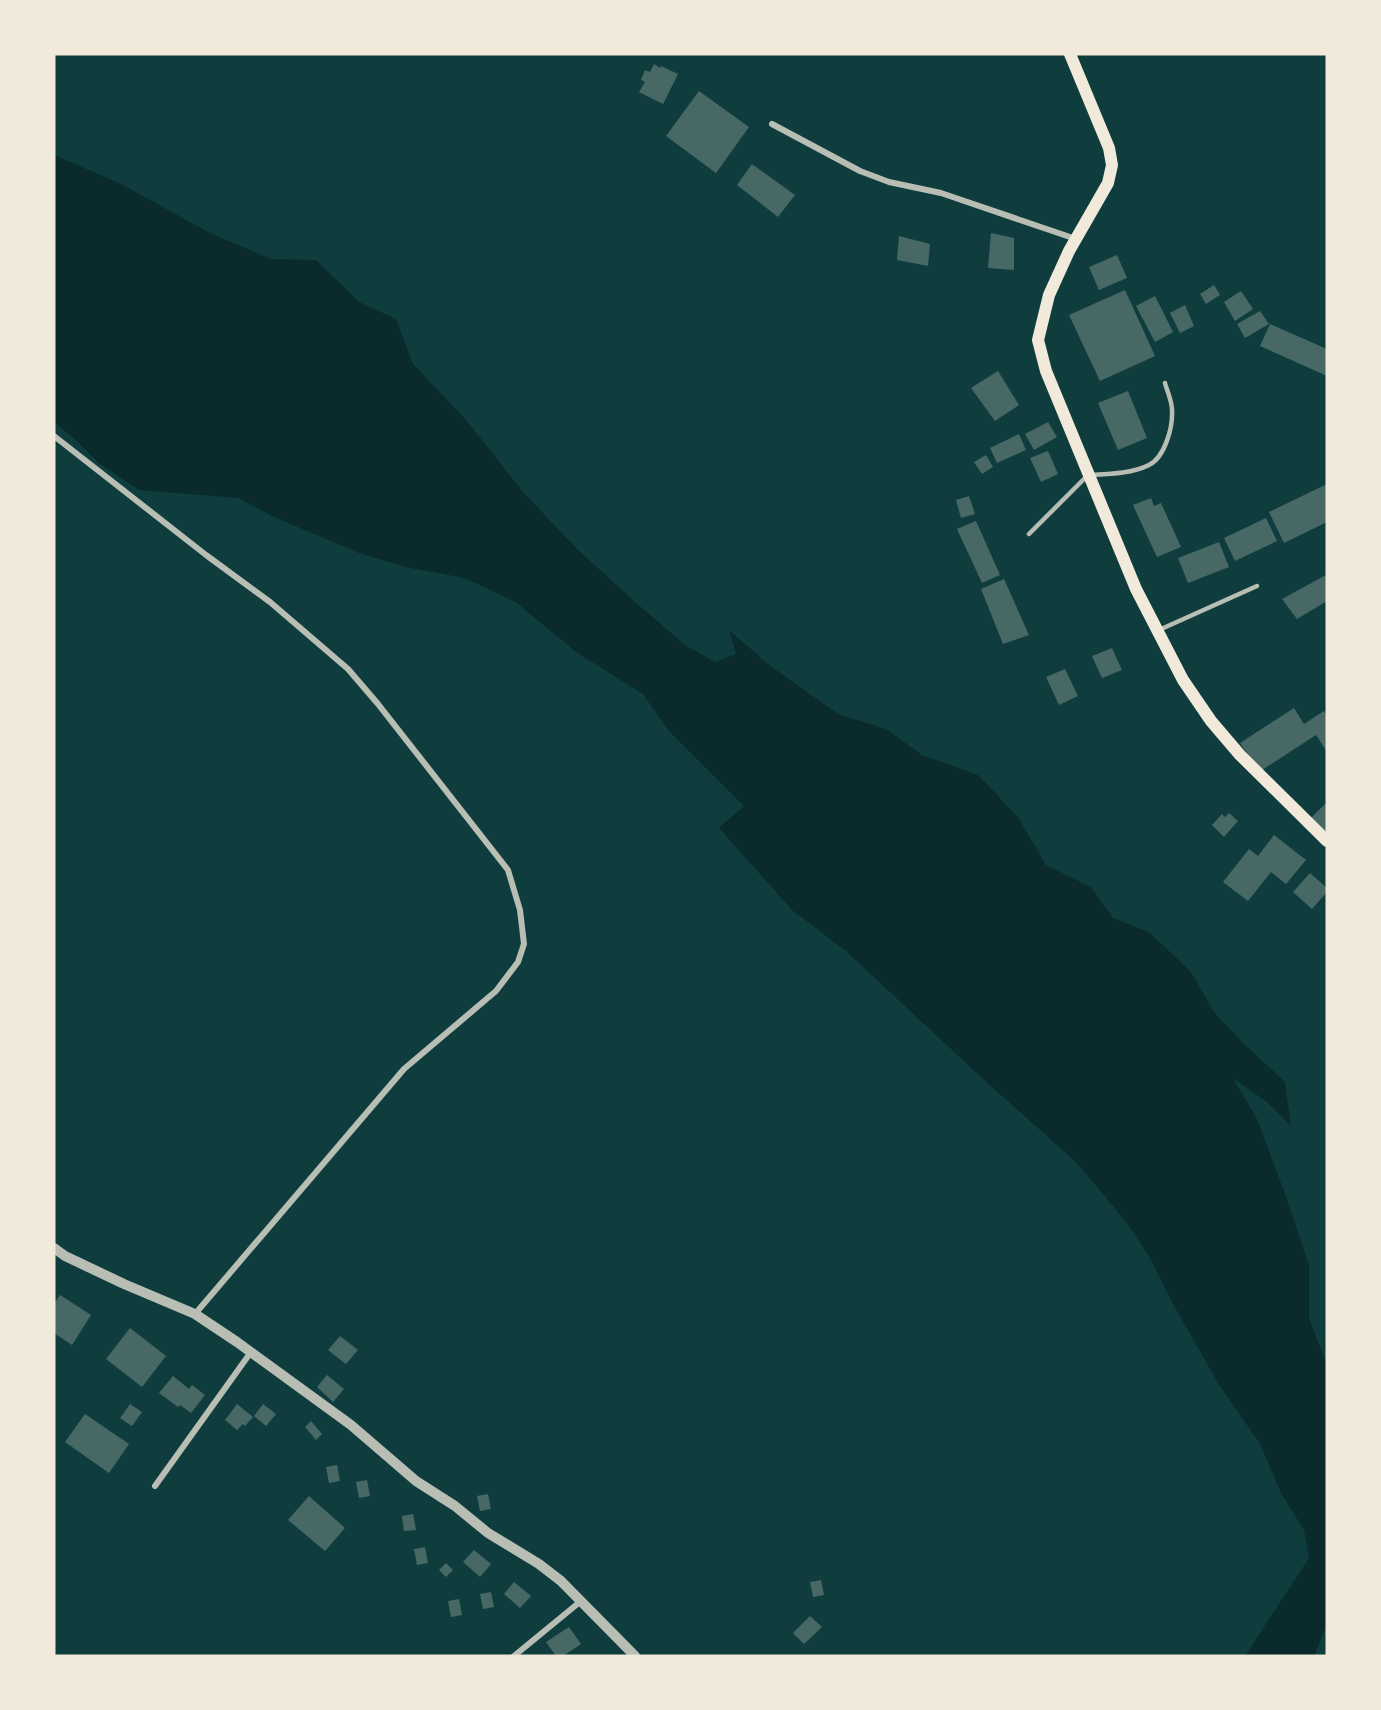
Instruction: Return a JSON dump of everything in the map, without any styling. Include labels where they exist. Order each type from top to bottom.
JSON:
[{"type":"main road","points":[[1070,54],[1109,148],[1112,165],[1108,183],[1065,258],[1049,295],[1038,340],[1046,371],[1136,589],[1183,680],[1211,721],[1240,755],[1327,841]]},
{"type":"street","points":[[772,124],[860,171],[890,182],[952,196],[1077,239]]},
{"type":"street","points":[[54,436],[270,602],[348,669],[508,870],[520,910],[524,944],[518,962],[496,991],[404,1069],[195,1314]]},
{"type":"street","points":[[54,1248],[65,1256],[124,1284],[195,1314],[251,1352],[351,1425],[416,1481],[447,1500],[488,1533],[539,1564],[561,1581],[635,1656]]},
{"type":"street","points":[[155,1486],[251,1352]]},
{"type":"street","points":[[514,1656],[581,1601]]},
{"type":"lane","points":[[1029,534],[1088,475],[1122,473],[1150,465],[1159,458],[1165,447],[1172,410],[1165,382]]},
{"type":"lane","points":[[1159,630],[1257,586]]},
{"type":"water","points":[[54,155],[121,184],[210,233],[271,259],[316,260],[359,302],[396,319],[413,364],[467,421],[523,492],[578,550],[685,645],[715,662],[736,654],[729,630],[769,665],[838,714],[886,729],[922,755],[978,775],[1018,817],[1046,865],[1091,887],[1113,918],[1149,932],[1191,972],[1214,1012],[1285,1082],[1291,1126],[1267,1102],[1233,1078],[1257,1119],[1309,1265],[1309,1318],[1327,1366],[1327,1624],[1314,1656],[1245,1656],[1309,1558],[1304,1530],[1281,1493],[1260,1444],[1218,1383],[1150,1258],[1129,1226],[1077,1163],[846,951],[792,910],[719,828],[744,806],[668,730],[643,694],[576,652],[517,603],[465,578],[405,567],[359,553],[274,517],[238,498],[139,490],[99,463],[54,422]]},
{"type":"building","points":[[654,64],[678,74],[663,104],[639,92],[645,82],[641,80],[645,70],[650,72]]},
{"type":"building","points":[[699,91],[749,127],[716,173],[666,136]]},
{"type":"building","points":[[752,164],[795,195],[778,217],[737,185]]},
{"type":"building","points":[[991,233],[1014,238],[1014,270],[988,268]]},
{"type":"building","points":[[899,236],[930,244],[928,266],[897,260]]},
{"type":"building","points":[[1117,255],[1127,278],[1099,290],[1089,267]]},
{"type":"building","points":[[1214,285],[1220,295],[1206,304],[1200,294]]},
{"type":"building","points":[[1125,290],[1155,356],[1100,381],[1069,315]]},
{"type":"building","points":[[1241,291],[1253,309],[1235,321],[1224,302]]},
{"type":"building","points":[[1155,296],[1173,332],[1155,342],[1136,306]]},
{"type":"building","points":[[1185,305],[1194,326],[1180,333],[1170,313]]},
{"type":"building","points":[[1260,311],[1269,324],[1245,338],[1237,324]]},
{"type":"building","points":[[1270,324],[1327,349],[1327,376],[1260,346]]},
{"type":"building","points":[[998,371],[1019,405],[995,421],[971,388]]},
{"type":"building","points":[[1128,391],[1147,438],[1118,450],[1098,403]]},
{"type":"building","points":[[1048,422],[1057,437],[1034,450],[1025,434]]},
{"type":"building","points":[[1019,434],[1026,450],[997,463],[990,448]]},
{"type":"building","points":[[1048,451],[1058,474],[1041,482],[1030,458]]},
{"type":"building","points":[[986,455],[993,467],[982,474],[974,462]]},
{"type":"building","points":[[1327,484],[1327,522],[1284,543],[1269,512]]},
{"type":"building","points":[[969,496],[975,514],[961,518],[956,500]]},
{"type":"building","points":[[1151,498],[1154,506],[1161,503],[1181,547],[1157,557],[1133,505]]},
{"type":"building","points":[[1266,518],[1277,541],[1235,561],[1224,538]]},
{"type":"building","points":[[976,521],[1000,575],[982,583],[957,529]]},
{"type":"building","points":[[1219,542],[1229,567],[1188,583],[1178,558]]},
{"type":"building","points":[[1326,575],[1327,601],[1297,619],[1282,599]]},
{"type":"building","points":[[1004,579],[1029,635],[1003,644],[981,589]]},
{"type":"building","points":[[1112,648],[1122,670],[1102,678],[1092,656]]},
{"type":"building","points":[[1065,669],[1078,696],[1059,705],[1046,677]]},
{"type":"building","points":[[1294,708],[1304,724],[1324,711],[1327,716],[1327,752],[1316,735],[1259,772],[1240,743]]},
{"type":"building","points":[[1325,804],[1327,806],[1327,836],[1310,819]]},
{"type":"building","points":[[1229,813],[1238,821],[1224,837],[1212,825],[1222,814],[1225,817]]},
{"type":"building","points":[[1274,835],[1306,860],[1286,884],[1271,872],[1248,901],[1223,882],[1249,849],[1258,856]]},
{"type":"building","points":[[1310,873],[1327,888],[1327,892],[1312,909],[1293,892]]},
{"type":"building","points":[[60,1295],[91,1315],[72,1345],[54,1333],[54,1304]]},
{"type":"building","points":[[130,1328],[166,1356],[142,1387],[106,1359]]},
{"type":"building","points":[[340,1336],[358,1350],[346,1364],[328,1350]]},
{"type":"building","points":[[327,1375],[344,1389],[333,1402],[317,1387]]},
{"type":"building","points":[[173,1376],[189,1389],[192,1385],[205,1395],[191,1413],[180,1405],[178,1407],[159,1393]]},
{"type":"building","points":[[130,1404],[142,1412],[132,1426],[120,1418]]},
{"type":"building","points":[[237,1404],[253,1417],[245,1426],[243,1424],[237,1430],[225,1420]]},
{"type":"building","points":[[263,1404],[276,1414],[266,1426],[254,1416]]},
{"type":"building","points":[[85,1414],[129,1444],[109,1473],[65,1442]]},
{"type":"building","points":[[311,1421],[322,1434],[316,1440],[305,1427]]},
{"type":"building","points":[[337,1465],[340,1481],[329,1483],[326,1467]]},
{"type":"building","points":[[367,1480],[370,1496],[359,1498],[356,1482]]},
{"type":"building","points":[[488,1494],[491,1509],[480,1511],[477,1496]]},
{"type":"building","points":[[309,1496],[345,1528],[325,1551],[288,1520]]},
{"type":"building","points":[[413,1514],[416,1530],[404,1531],[402,1516]]},
{"type":"building","points":[[425,1547],[428,1563],[417,1565],[414,1549]]},
{"type":"building","points":[[474,1550],[491,1564],[480,1577],[463,1562]]},
{"type":"building","points":[[446,1563],[453,1570],[446,1577],[439,1570]]},
{"type":"building","points":[[821,1580],[824,1595],[813,1597],[810,1582]]},
{"type":"building","points":[[514,1582],[531,1596],[520,1608],[504,1594]]},
{"type":"building","points":[[491,1592],[494,1607],[483,1609],[480,1594]]},
{"type":"building","points":[[459,1599],[462,1615],[451,1617],[448,1601]]},
{"type":"building","points":[[810,1616],[822,1627],[804,1644],[793,1633]]},
{"type":"building","points":[[569,1627],[581,1644],[563,1656],[556,1656],[546,1642]]}]
